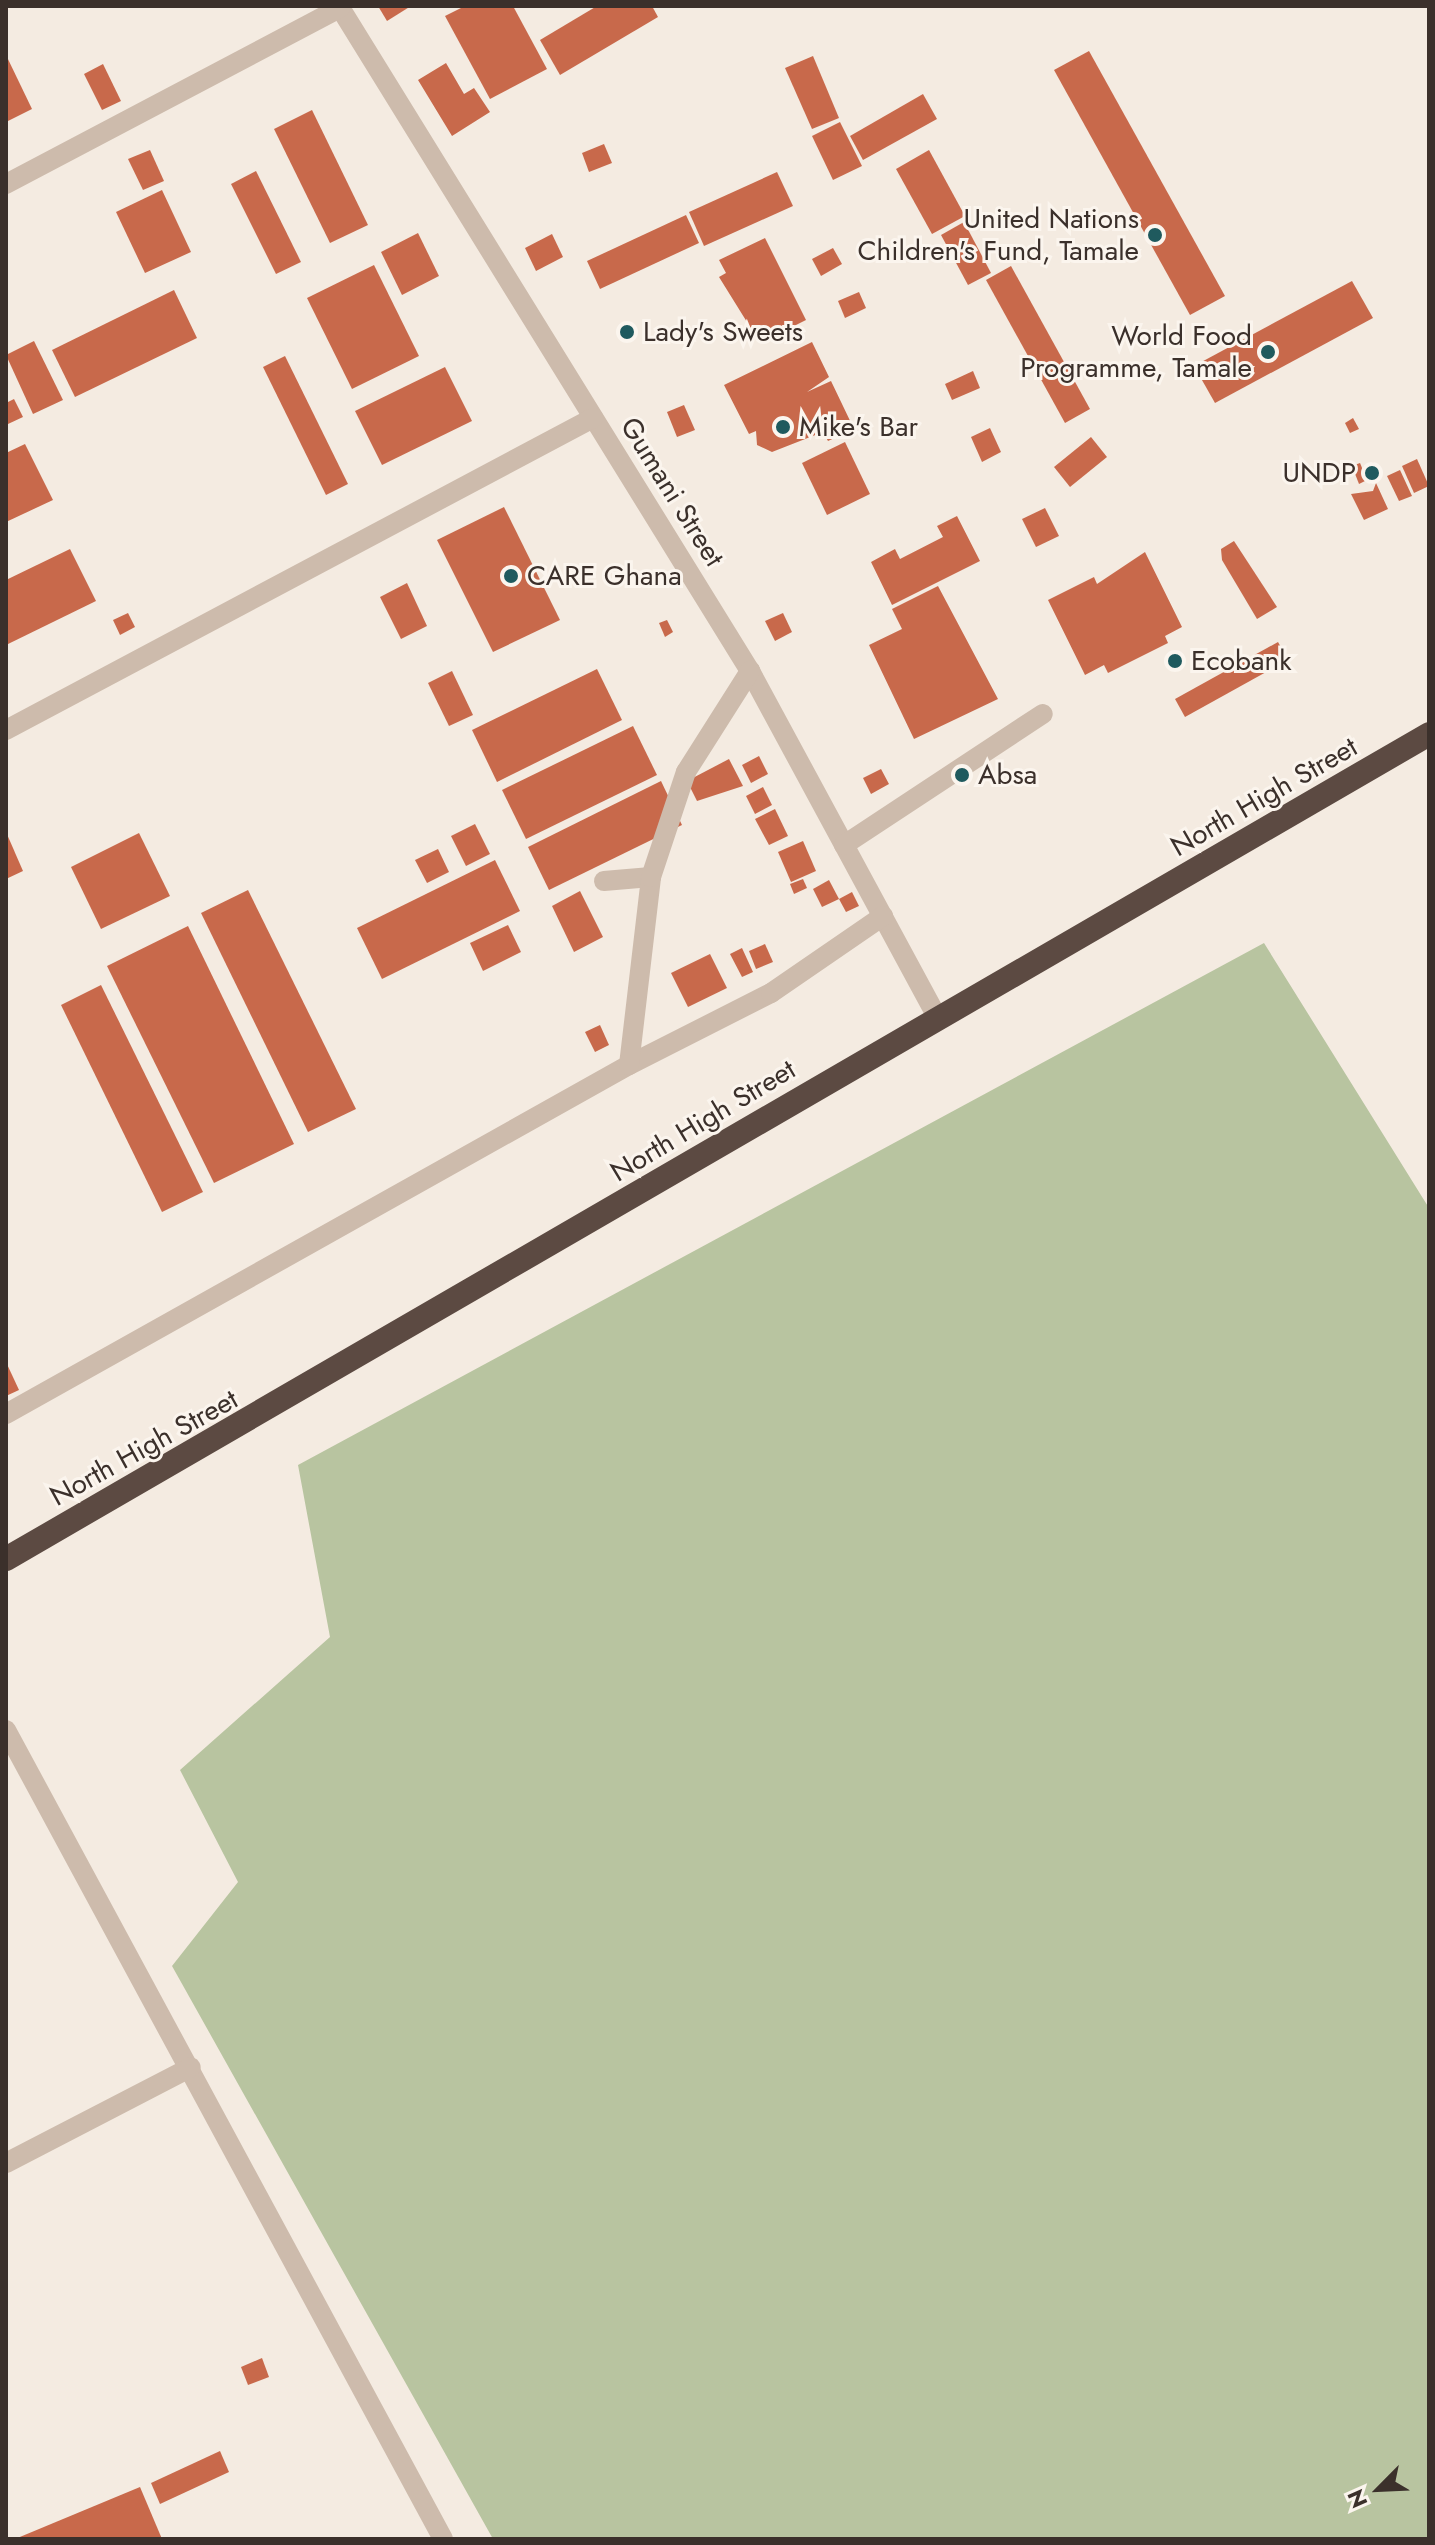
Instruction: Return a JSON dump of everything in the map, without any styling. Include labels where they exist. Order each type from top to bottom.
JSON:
[{"type":"highway","name":"North High Street","points":[[6,1559],[204,1450],[938,1018],[1429,734]]},
{"type":"street","points":[[6,184],[340,7]]},
{"type":"street","name":"Gumani Street","points":[[340,7],[750,671],[938,1018]]},
{"type":"street","points":[[6,730],[593,418]]},
{"type":"street","points":[[629,1065],[651,877],[686,772],[750,671]]},
{"type":"street","points":[[844,845],[1043,714]]},
{"type":"street","points":[[604,881],[651,877]]},
{"type":"street","points":[[6,1414],[629,1065],[771,993],[883,916]]},
{"type":"street","points":[[6,1730],[191,2067],[443,2539]]},
{"type":"street","points":[[6,2163],[191,2067]]},
{"type":"green space","points":[[1264,943],[1429,1208],[1429,2539],[493,2539],[172,1966],[238,1882],[180,1770],[330,1637],[298,1465]]},
{"type":"building","points":[[378,6],[411,6],[387,21]]},
{"type":"building","points":[[465,6],[513,6],[547,69],[490,99],[445,16]]},
{"type":"building","points":[[597,6],[652,6],[658,17],[560,75],[540,40]]},
{"type":"building","points":[[1089,51],[1225,296],[1190,315],[1054,70]]},
{"type":"building","points":[[6,55],[32,109],[6,122]]},
{"type":"building","points":[[813,56],[839,118],[812,129],[785,68]]},
{"type":"building","points":[[446,63],[464,94],[474,88],[490,112],[452,136],[418,80]]},
{"type":"building","points":[[103,64],[121,101],[102,110],[84,74]]},
{"type":"building","points":[[923,94],[937,119],[863,160],[850,136]]},
{"type":"building","points":[[312,110],[368,225],[330,243],[274,129]]},
{"type":"building","points":[[840,122],[862,166],[833,180],[812,136]]},
{"type":"building","points":[[604,144],[612,163],[589,172],[582,153]]},
{"type":"building","points":[[150,150],[164,181],[143,190],[128,159]]},
{"type":"building","points":[[929,150],[965,216],[932,234],[896,169]]},
{"type":"building","points":[[256,171],[301,262],[276,274],[231,184]]},
{"type":"building","points":[[777,172],[793,206],[704,246],[689,212]]},
{"type":"building","points":[[162,190],[191,252],[145,273],[116,212]]},
{"type":"building","points":[[686,215],[699,243],[600,289],[587,261]]},
{"type":"building","points":[[964,222],[991,273],[968,285],[941,235]]},
{"type":"building","points":[[418,233],[439,276],[402,295],[381,252]]},
{"type":"building","points":[[552,234],[563,257],[536,271],[525,248]]},
{"type":"building","points":[[765,238],[806,320],[760,343],[719,277],[726,273],[719,260]]},
{"type":"building","points":[[833,248],[842,264],[821,276],[812,259]]},
{"type":"building","points":[[374,265],[419,356],[352,389],[307,298]]},
{"type":"building","points":[[1011,266],[1090,409],[1065,423],[986,280]]},
{"type":"building","points":[[1352,281],[1373,318],[1215,403],[1194,366]]},
{"type":"building","points":[[174,290],[197,338],[75,397],[52,350]]},
{"type":"building","points":[[859,292],[866,308],[845,318],[838,301]]},
{"type":"building","points":[[34,341],[63,400],[33,414],[6,355]]},
{"type":"building","points":[[812,342],[829,377],[807,392],[831,381],[854,429],[828,441],[823,432],[772,452],[757,445],[756,431],[749,434],[724,385]]},
{"type":"building","points":[[285,356],[348,484],[326,495],[263,367]]},
{"type":"building","points":[[445,367],[472,421],[382,465],[355,411]]},
{"type":"building","points":[[973,371],[980,388],[952,400],[945,384]]},
{"type":"building","points":[[14,399],[23,417],[8,424],[6,403]]},
{"type":"building","points":[[684,405],[695,430],[677,437],[667,412]]},
{"type":"building","points":[[1353,418],[1359,429],[1350,433],[1345,423]]},
{"type":"building","points":[[990,428],[1001,452],[982,462],[971,437]]},
{"type":"building","points":[[1091,437],[1107,457],[1070,487],[1054,467]]},
{"type":"building","points":[[845,442],[870,494],[827,515],[802,463]]},
{"type":"building","points":[[25,444],[53,500],[6,522],[6,453]]},
{"type":"building","points":[[1417,459],[1429,486],[1414,493],[1402,466]]},
{"type":"building","points":[[1373,462],[1380,479],[1371,484],[1363,467]]},
{"type":"building","points":[[1360,463],[1367,480],[1359,484],[1352,466]]},
{"type":"building","points":[[1400,470],[1412,496],[1399,501],[1387,476]]},
{"type":"building","points":[[1376,483],[1388,509],[1364,520],[1351,494],[1373,491]]},
{"type":"building","points":[[504,507],[560,620],[493,652],[437,540]]},
{"type":"building","points":[[1045,508],[1059,536],[1036,547],[1022,519]]},
{"type":"building","points":[[957,516],[980,561],[892,605],[871,562],[895,549],[900,559],[943,537],[937,526]]},
{"type":"building","points":[[1234,541],[1277,607],[1257,619],[1222,560],[1221,549]]},
{"type":"building","points":[[70,549],[96,601],[6,645],[6,580]]},
{"type":"building","points":[[1145,552],[1182,627],[1165,636],[1168,643],[1108,673],[1104,665],[1085,675],[1048,600],[1094,577],[1097,584]]},
{"type":"building","points":[[407,583],[427,626],[401,639],[380,597]]},
{"type":"building","points":[[938,586],[998,699],[914,739],[869,645],[902,629],[892,609]]},
{"type":"building","points":[[128,613],[135,627],[120,635],[113,620]]},
{"type":"building","points":[[783,613],[792,632],[775,641],[765,621]]},
{"type":"building","points":[[667,620],[673,632],[665,637],[659,623]]},
{"type":"building","points":[[1278,642],[1288,660],[1185,717],[1175,699]]},
{"type":"building","points":[[597,669],[622,720],[497,782],[472,730]]},
{"type":"building","points":[[452,671],[473,715],[449,726],[428,683]]},
{"type":"building","points":[[633,726],[657,775],[526,839],[502,790]]},
{"type":"building","points":[[759,756],[768,774],[751,783],[742,765]]},
{"type":"building","points":[[729,759],[743,786],[697,801],[687,781]]},
{"type":"building","points":[[881,769],[889,784],[871,794],[863,778]]},
{"type":"building","points":[[661,781],[682,825],[549,890],[528,847]]},
{"type":"building","points":[[763,787],[772,805],[755,814],[746,796]]},
{"type":"building","points":[[775,809],[788,836],[769,845],[755,819]]},
{"type":"building","points":[[475,824],[490,854],[466,866],[451,836]]},
{"type":"building","points":[[6,832],[23,871],[6,879]]},
{"type":"building","points":[[139,833],[170,896],[101,929],[71,867]]},
{"type":"building","points":[[803,841],[816,871],[791,882],[778,852]]},
{"type":"building","points":[[438,849],[449,872],[427,883],[415,860]]},
{"type":"building","points":[[495,860],[520,911],[382,979],[357,928]]},
{"type":"building","points":[[803,879],[807,888],[794,894],[790,884]]},
{"type":"building","points":[[829,880],[839,899],[822,907],[813,889]]},
{"type":"building","points":[[248,890],[356,1109],[308,1132],[201,913]]},
{"type":"building","points":[[580,891],[603,937],[574,952],[552,906]]},
{"type":"building","points":[[852,892],[859,906],[846,912],[839,899]]},
{"type":"building","points":[[508,925],[521,952],[483,971],[470,943]]},
{"type":"building","points":[[188,926],[294,1144],[214,1183],[107,966]]},
{"type":"building","points":[[765,944],[773,962],[756,969],[749,951]]},
{"type":"building","points":[[742,948],[753,972],[742,977],[730,954]]},
{"type":"building","points":[[710,954],[727,988],[688,1007],[671,973]]},
{"type":"building","points":[[101,985],[203,1192],[162,1212],[61,1005]]},
{"type":"building","points":[[600,1025],[609,1045],[595,1052],[585,1032]]},
{"type":"building","points":[[6,1362],[19,1390],[6,1396]]},
{"type":"building","points":[[262,2358],[269,2377],[248,2385],[241,2367]]},
{"type":"building","points":[[220,2451],[229,2472],[160,2504],[151,2483]]},
{"type":"building","points":[[140,2487],[162,2539],[15,2539]]},
{"type":"place","name":"United Nations Children's Fund, Tamale","points":[[1155,235]]},
{"type":"place","name":"Lady's Sweets","points":[[627,332]]},
{"type":"place","name":"World Food Programme, Tamale","points":[[1268,352]]},
{"type":"place","name":"Mike's Bar","points":[[783,427]]},
{"type":"place","name":"UNDP","points":[[1372,473]]},
{"type":"place","name":"CARE Ghana","points":[[511,576]]},
{"type":"place","name":"Ecobank","points":[[1175,661]]},
{"type":"place","name":"Absa","points":[[962,775]]}]
